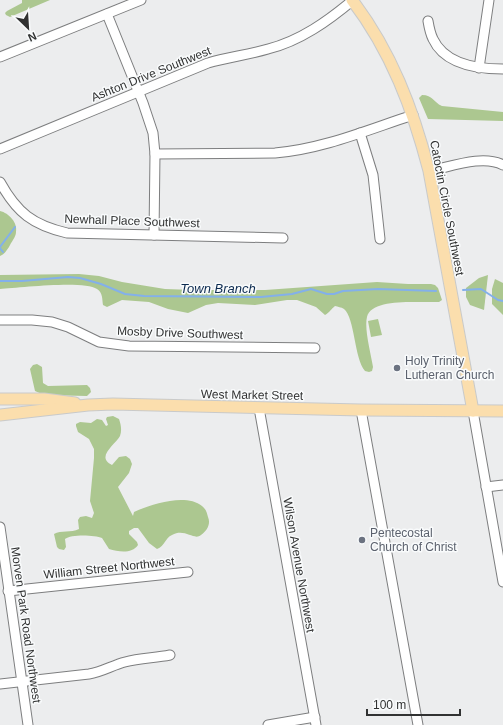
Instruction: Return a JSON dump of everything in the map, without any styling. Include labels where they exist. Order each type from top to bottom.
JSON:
[{"type":"main road","name":"Catoctin Circle Southwest","points":[[352,0],[372,28],[388,56],[413,115],[429,171],[473,411]]},
{"type":"main road","points":[[0,399],[44,399],[88,405]]},
{"type":"main road","name":"West Market Street","points":[[0,415],[88,405],[113,404],[361,410],[503,411]]},
{"type":"street","points":[[0,57],[141,0]]},
{"type":"street","name":"Ashton Drive Southwest","points":[[0,149],[208,63],[227,57],[268,50],[288,43],[317,27],[352,0]]},
{"type":"street","points":[[479,68],[489,0]]},
{"type":"street","points":[[107,14],[139,91],[152,129],[155,154],[154,235]]},
{"type":"street","points":[[428,21],[432,38],[444,53],[460,62],[479,68],[503,69]]},
{"type":"street","points":[[155,154],[275,153],[292,151],[326,144],[413,115]]},
{"type":"street","points":[[360,133],[373,175],[380,239]]},
{"type":"street","points":[[429,171],[476,161],[487,161],[503,165]]},
{"type":"street","name":"Newhall Place Southwest","points":[[0,182],[10,198],[25,215],[45,227],[67,232],[80,234],[283,238]]},
{"type":"street","name":"Mosby Drive Southwest","points":[[0,320],[32,320],[52,322],[68,327],[99,342],[129,346],[315,348]]},
{"type":"street","name":"Wilson Avenue Northwest","points":[[259,408],[316,721]]},
{"type":"street","points":[[361,410],[418,725]]},
{"type":"street","points":[[473,411],[503,582]]},
{"type":"street","points":[[486,487],[503,485]]},
{"type":"street","name":"Morven Park Road Northwest","points":[[0,527],[28,725]]},
{"type":"street","name":"William Street Northwest","points":[[8,591],[188,572]]},
{"type":"street","points":[[0,684],[97,673],[119,663],[170,655]]},
{"type":"street","points":[[268,725],[316,721]]},
{"type":"green space","points":[[22,0],[50,0],[10,17],[6,15],[5,13],[7,11],[22,3]]},
{"type":"green space","points":[[422,95],[431,97],[442,106],[503,112],[503,121],[428,119],[419,98]]},
{"type":"green space","points":[[0,211],[7,214],[12,219],[16,225],[16,234],[9,247],[0,256]]},
{"type":"green space","points":[[79,274],[99,276],[122,282],[165,289],[194,290],[265,290],[377,282],[431,284],[438,288],[442,300],[439,302],[398,302],[378,306],[371,311],[366,322],[373,367],[372,371],[369,372],[365,371],[361,365],[348,314],[341,307],[335,306],[325,315],[316,307],[297,300],[287,300],[255,305],[218,303],[206,305],[188,313],[168,309],[149,302],[122,300],[107,307],[103,305],[100,292],[90,286],[35,286],[0,289],[0,275]]},
{"type":"green space","points":[[488,275],[484,310],[470,305],[466,297],[466,288],[479,278]]},
{"type":"green space","points":[[495,279],[503,283],[503,315],[492,304],[492,289]]},
{"type":"green space","points":[[378,319],[382,335],[371,337],[368,321]]},
{"type":"green space","points":[[37,364],[42,367],[43,383],[48,386],[87,385],[91,392],[87,396],[44,395],[35,391],[30,369],[33,365]]},
{"type":"green space","points":[[113,416],[119,419],[121,434],[108,450],[106,458],[107,462],[112,465],[119,457],[126,456],[130,459],[132,464],[129,473],[118,487],[133,516],[134,512],[159,503],[178,500],[195,502],[204,508],[209,520],[208,527],[201,535],[195,537],[177,533],[170,536],[160,548],[157,549],[149,543],[138,528],[134,528],[129,531],[129,534],[138,545],[129,551],[109,549],[102,538],[89,536],[68,537],[65,539],[66,547],[64,550],[57,547],[54,534],[79,529],[78,520],[80,517],[86,516],[92,518],[94,513],[90,501],[94,449],[89,439],[78,432],[76,424],[80,422],[91,423],[97,419],[102,420],[106,426],[108,425],[106,419],[107,417]]},
{"type":"waterway","points":[[0,247],[15,227]]},
{"type":"waterway","points":[[0,248],[3,252]]},
{"type":"waterway","name":"Town Branch","points":[[0,281],[22,281],[68,277],[80,278],[101,284],[125,294],[144,296],[261,297],[292,294],[311,289],[327,294],[334,294],[343,291],[378,289],[436,291]]},
{"type":"waterway","name":"Town Branch","points":[[463,290],[481,289],[498,300],[503,301]]},
{"type":"place","name":"Holy Trinity Lutheran Church","points":[[397,368]]},
{"type":"place","name":"Pentecostal Church of Christ","points":[[362,540]]}]
